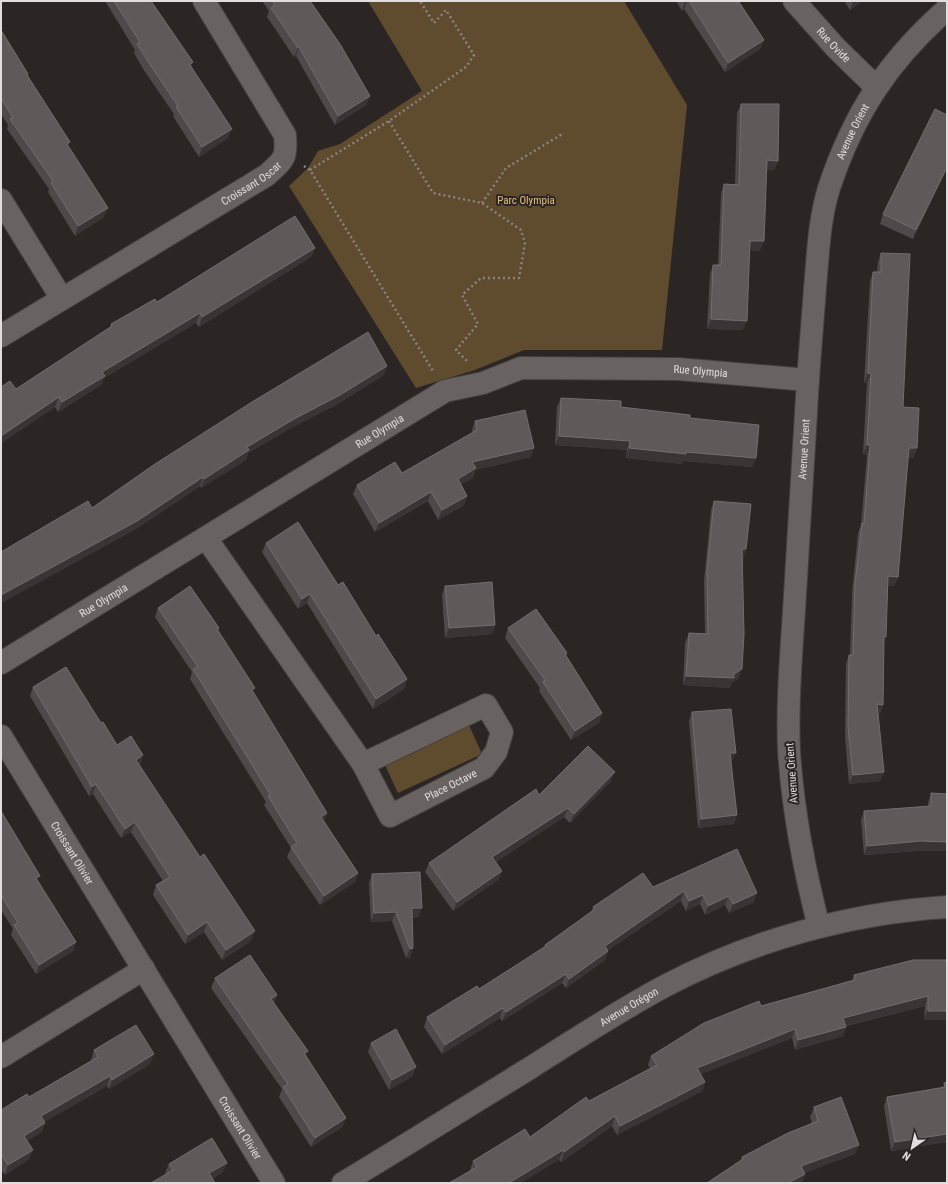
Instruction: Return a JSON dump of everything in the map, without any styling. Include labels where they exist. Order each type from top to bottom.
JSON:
[{"type":"street","name":"Croissant Oscar","points":[[1,336],[268,175],[287,153],[285,135],[204,1]]},
{"type":"street","name":"Rue Ovide","points":[[794,1],[836,48],[876,86]]},
{"type":"street","name":"Avenue Orient","points":[[818,927],[796,820],[789,748],[792,647],[808,380],[820,234],[829,190],[844,148],[876,86],[900,55],[947,9]]},
{"type":"street","points":[[1,200],[62,299]]},
{"type":"street","name":"Rue Olympia","points":[[1,663],[445,391],[483,383],[521,368],[678,368],[808,380]]},
{"type":"street","name":"Place Octave","points":[[206,538],[362,764],[390,816],[484,768],[496,752],[502,732],[486,705],[362,764]]},
{"type":"street","name":"Croissant Olivier","points":[[1,736],[274,1183]]},
{"type":"street","name":"Avenue Orégon","points":[[343,1183],[630,1006],[664,987],[726,959],[818,927],[891,913],[947,907]]},
{"type":"street","points":[[1,1057],[144,969]]},
{"type":"path","points":[[420,1],[434,24],[446,10],[474,55],[466,67],[389,121],[310,170],[445,391]]},
{"type":"path","points":[[389,121],[433,193],[482,203],[521,230],[525,243],[519,278],[481,278],[462,295],[478,324],[456,350],[470,365]]},
{"type":"path","points":[[482,203],[506,168],[564,133]]},
{"type":"green space","name":"Parc Olympia","points":[[368,1],[624,1],[687,105],[662,350],[524,350],[475,370],[416,388],[289,186],[308,168],[318,151],[340,144],[422,91]]},
{"type":"green space","points":[[469,725],[482,754],[398,793],[385,765]]},
{"type":"building","points":[[114,1],[151,1],[193,62],[190,65],[232,129],[202,147],[176,107],[178,106],[137,44],[140,42]]},
{"type":"building","points":[[272,1],[310,1],[340,44],[370,96],[338,116],[299,47],[298,48],[271,8],[275,5]]},
{"type":"building","points":[[689,1],[739,2],[764,40],[728,63]]},
{"type":"building","points":[[1,30],[28,74],[27,75],[70,142],[67,144],[108,208],[78,226],[51,183],[53,181],[10,119],[13,118],[1,98]]},
{"type":"building","points":[[741,104],[779,104],[778,161],[767,160],[764,241],[750,241],[747,321],[711,319],[713,265],[721,265],[724,184],[739,185]]},
{"type":"building","points":[[935,109],[947,115],[947,167],[916,230],[883,214]]},
{"type":"building","points":[[295,216],[315,248],[202,317],[200,313],[102,372],[105,376],[62,402],[59,397],[1,436],[1,387],[10,381],[16,389],[112,326],[111,324],[155,299],[157,302]]},
{"type":"building","points":[[881,253],[910,254],[903,407],[919,408],[917,448],[909,448],[898,577],[888,576],[886,637],[884,637],[883,705],[877,704],[884,772],[853,775],[848,727],[849,655],[853,655],[855,584],[862,523],[864,524],[870,445],[867,445],[871,374],[868,373],[873,272],[881,272]]},
{"type":"building","points":[[368,332],[387,366],[340,395],[292,420],[247,447],[249,450],[204,479],[203,477],[137,521],[1,595],[1,552],[88,501],[92,508],[155,464],[252,402]]},
{"type":"building","points":[[561,398],[621,401],[621,407],[690,415],[690,418],[759,425],[756,458],[686,452],[686,454],[629,448],[630,441],[559,436]]},
{"type":"building","points":[[525,410],[534,448],[472,462],[476,468],[458,479],[467,496],[442,510],[431,492],[379,523],[357,485],[395,462],[402,473],[477,430],[475,421]]},
{"type":"building","points":[[714,501],[751,504],[746,549],[742,549],[744,634],[742,669],[734,674],[734,678],[686,676],[689,633],[708,634],[707,572]]},
{"type":"building","points":[[298,522],[338,585],[343,582],[376,636],[378,634],[407,679],[376,699],[310,594],[302,599],[266,543]]},
{"type":"building","points":[[492,582],[495,625],[449,628],[445,586]]},
{"type":"building","points":[[190,586],[219,628],[217,629],[255,688],[252,690],[327,813],[321,817],[358,873],[324,896],[291,847],[297,843],[268,796],[270,794],[193,669],[198,667],[158,608]]},
{"type":"building","points":[[536,609],[567,653],[565,654],[602,713],[575,731],[543,682],[545,680],[508,628]]},
{"type":"building","points":[[66,667],[101,723],[103,722],[117,745],[131,736],[143,755],[136,760],[200,857],[204,854],[255,931],[226,950],[207,922],[188,935],[156,885],[170,877],[135,822],[125,829],[96,784],[92,787],[33,687]]},
{"type":"building","points":[[731,709],[736,753],[730,753],[737,815],[701,819],[692,712]]},
{"type":"building","points":[[588,746],[615,772],[574,814],[568,808],[492,857],[502,871],[457,902],[429,863],[536,789],[539,795]]},
{"type":"building","points":[[931,793],[947,794],[947,842],[920,841],[867,846],[864,811],[931,806]]},
{"type":"building","points":[[1,811],[40,876],[36,878],[76,942],[39,965],[14,925],[18,923],[1,895]]},
{"type":"building","points":[[737,849],[757,893],[733,904],[729,896],[708,906],[703,895],[689,901],[684,891],[605,946],[608,951],[569,979],[566,974],[506,1012],[503,1008],[445,1045],[427,1017],[477,986],[479,989],[546,946],[545,945],[595,909],[593,907],[643,873],[653,887]]},
{"type":"building","points":[[420,872],[422,908],[412,908],[413,948],[410,949],[396,912],[374,913],[372,874]]},
{"type":"building","points":[[250,955],[277,995],[271,999],[308,1051],[304,1053],[346,1118],[315,1138],[283,1087],[288,1084],[215,978]]},
{"type":"building","points":[[913,960],[947,960],[947,1011],[928,1011],[928,996],[843,1018],[846,1027],[798,1040],[795,1029],[697,1068],[705,1082],[620,1126],[615,1116],[564,1152],[563,1150],[509,1183],[449,1183],[477,1167],[473,1161],[525,1129],[530,1137],[586,1097],[589,1101],[657,1065],[651,1056],[704,1023],[759,1001],[761,1006],[855,980],[854,975]]},
{"type":"building","points":[[136,1025],[154,1054],[112,1080],[110,1076],[41,1116],[45,1123],[24,1136],[33,1150],[8,1165],[1,1154],[1,1110],[27,1094],[29,1097],[98,1057],[94,1050]]},
{"type":"building","points":[[396,1029],[416,1067],[392,1080],[371,1043]]},
{"type":"building","points":[[947,1082],[947,1134],[895,1142],[887,1097],[945,1087],[944,1083]]},
{"type":"building","points":[[841,1097],[859,1145],[801,1166],[805,1174],[788,1183],[707,1183],[743,1159],[742,1157],[788,1133],[818,1121],[814,1107]]},
{"type":"building","points":[[212,1138],[227,1163],[209,1173],[215,1183],[151,1183],[173,1170],[169,1164]]}]
